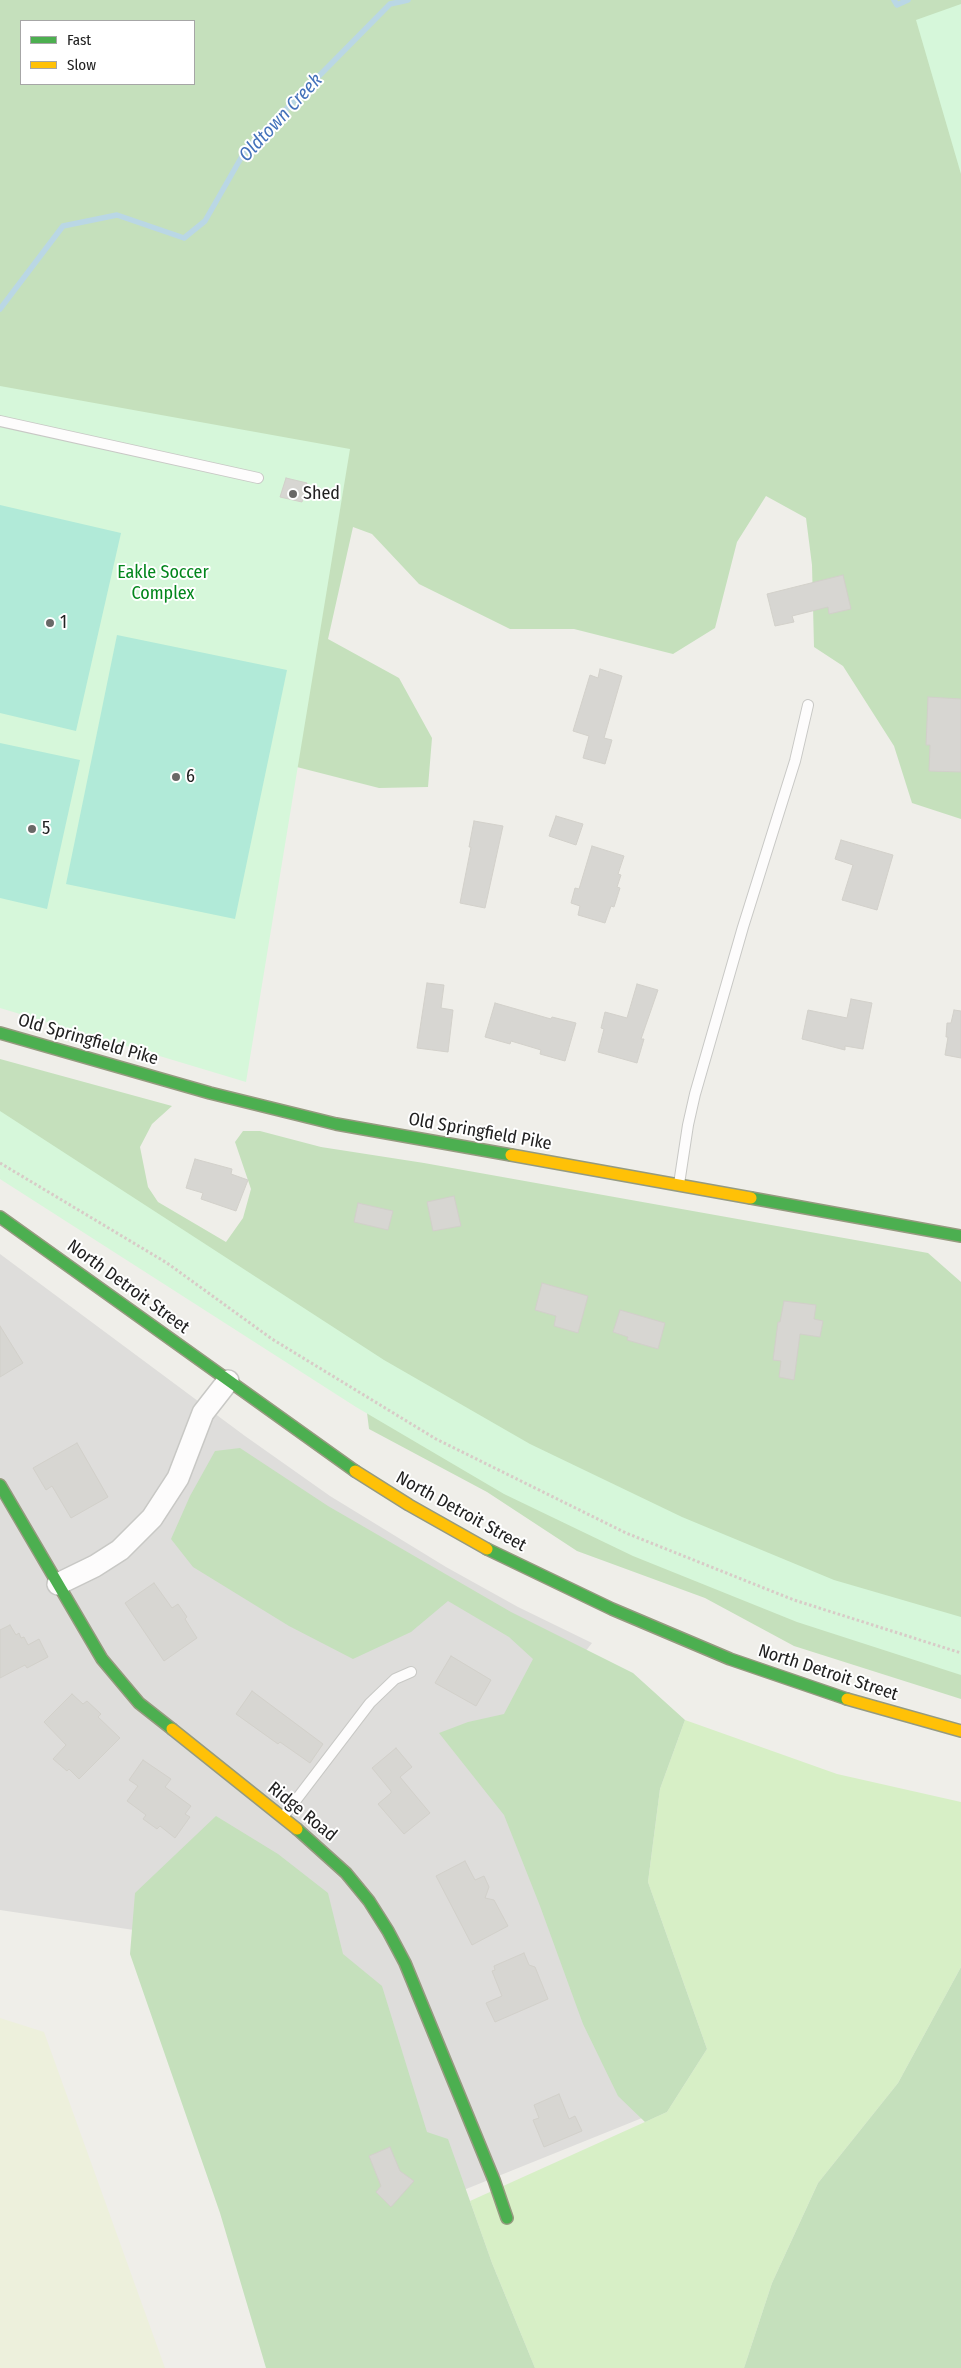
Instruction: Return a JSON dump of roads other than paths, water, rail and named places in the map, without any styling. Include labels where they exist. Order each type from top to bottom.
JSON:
[{"type":"main road","name":"Old Springfield Pike","points":[[0,1033],[210,1094],[293,1115],[464,1148],[961,1236]]},
{"type":"main road","name":"North Detroit Street","points":[[0,1217],[337,1459],[409,1505],[499,1555],[686,1642],[792,1682],[961,1731]]},
{"type":"main road","name":"Ridge Road","points":[[0,1485],[102,1658],[139,1703],[318,1846],[369,1901],[388,1931],[412,1981],[494,2180],[506,2218]]},
{"type":"street","points":[[58,1584],[95,1566],[120,1550],[152,1518],[178,1478],[204,1413],[215,1395],[228,1381]]},
{"type":"lane","points":[[0,421],[258,478]]},
{"type":"lane","points":[[679,1185],[688,1125],[695,1094],[743,928],[795,761],[808,705]]},
{"type":"lane","points":[[283,1818],[370,1703],[395,1679],[411,1672]]},
{"type":"waterway","name":"Oldtown Creek","points":[[0,309],[63,226],[117,215],[184,238],[205,221],[245,151],[390,4],[408,0]]},
{"type":"waterway","name":"Oldtown Creek","points":[[894,0],[897,5],[908,0]]},
{"type":"place","name":"Shed","points":[[293,494]]},
{"type":"place","name":"1","points":[[50,623]]},
{"type":"place","name":"6","points":[[176,777]]},
{"type":"place","name":"5","points":[[32,829]]},
{"type":"park label","name":"Eakle Soccer Complex","points":[[163,583]]}]
